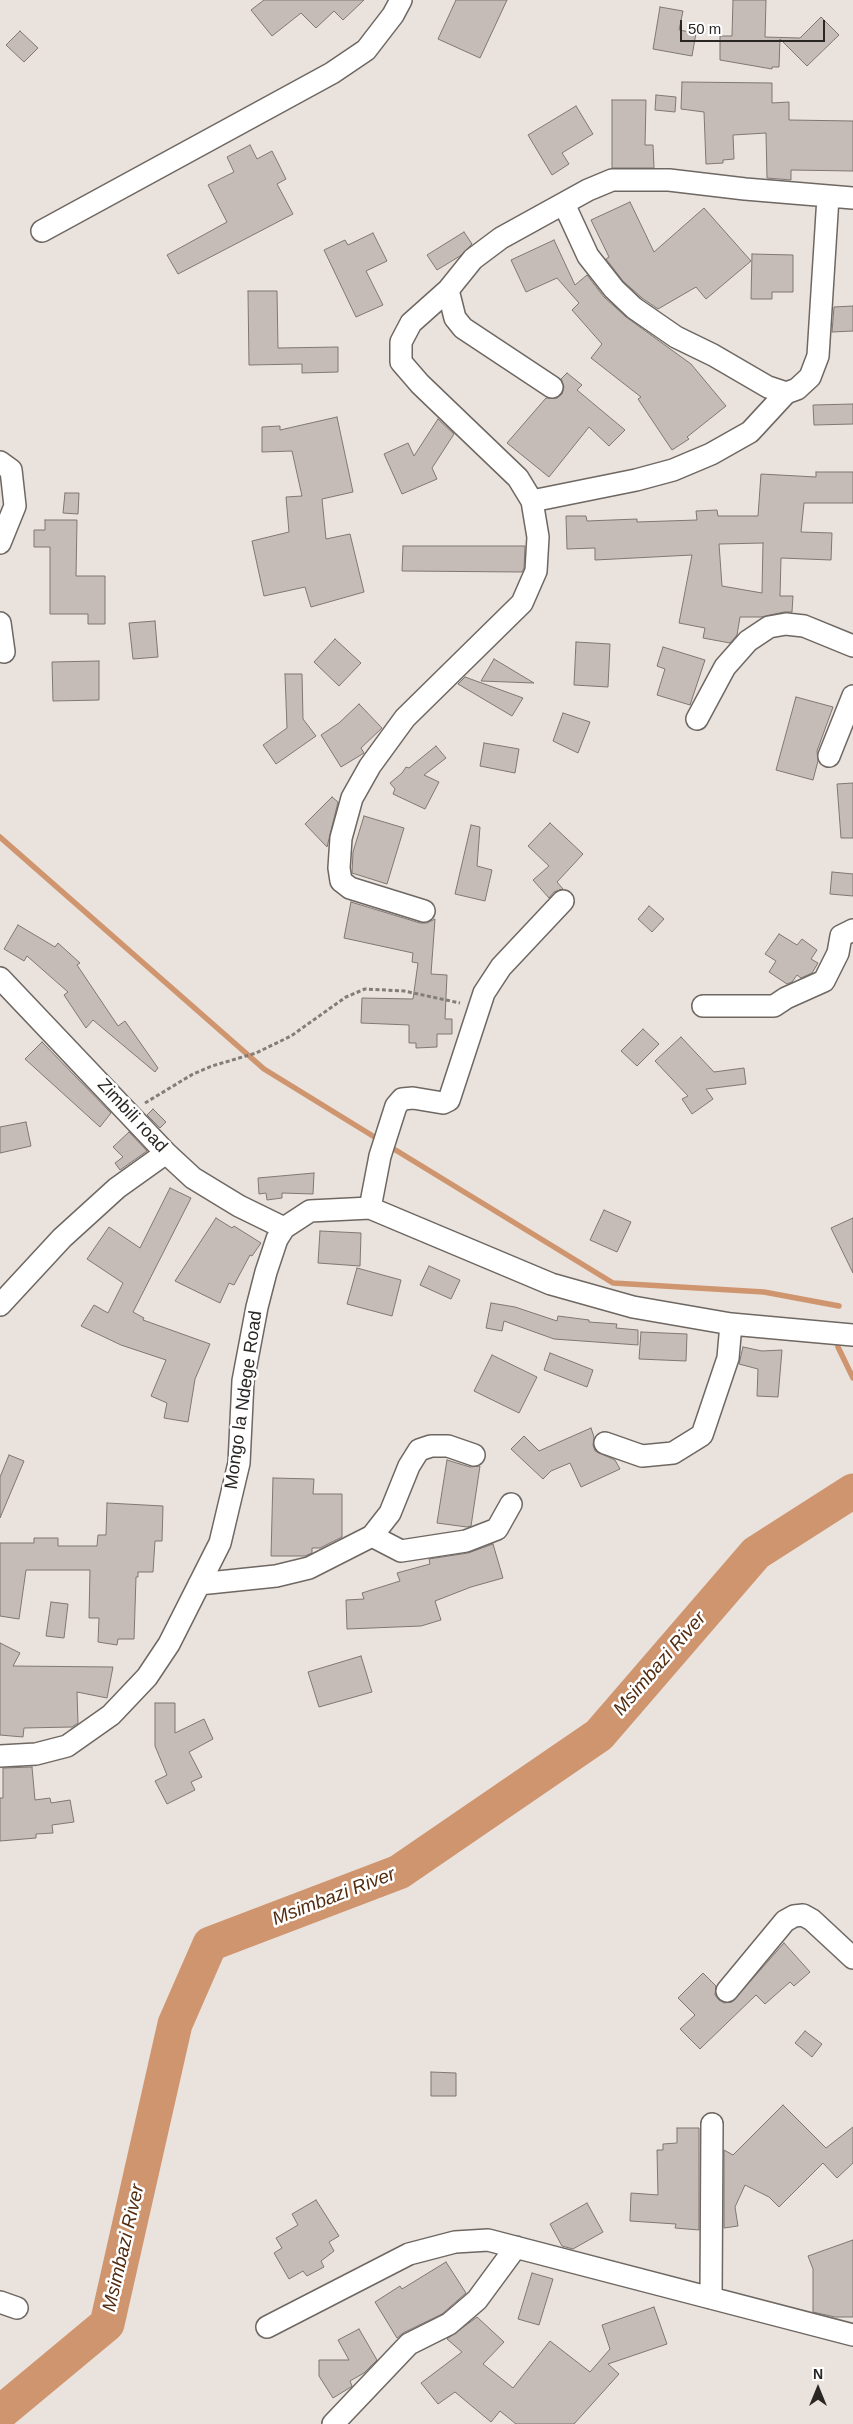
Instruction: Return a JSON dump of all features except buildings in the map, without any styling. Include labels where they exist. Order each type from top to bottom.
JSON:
[{"type":"street","points":[[42,231],[332,73],[366,50],[394,15],[401,0]]},
{"type":"street","points":[[424,911],[350,888],[341,881],[339,868],[341,838],[352,798],[370,766],[405,718],[522,603],[536,571],[538,537],[532,501],[518,478],[420,384],[402,362],[401,342],[411,323],[448,290],[474,259],[501,238],[612,180],[638,178],[853,198]]},
{"type":"street","points":[[532,501],[636,480],[673,470],[704,457],[750,432],[786,393],[797,389],[810,377],[818,356],[828,197]]},
{"type":"street","points":[[564,204],[588,256],[614,289],[634,308],[676,337],[713,355],[768,387],[786,393]]},
{"type":"street","points":[[448,290],[455,318],[463,328],[552,387]]},
{"type":"street","points":[[0,462],[11,470],[15,506],[0,543]]},
{"type":"street","points":[[0,623],[4,652]]},
{"type":"street","points":[[697,718],[725,667],[748,641],[769,627],[786,624],[804,626],[853,646]]},
{"type":"street","points":[[828,756],[853,696]]},
{"type":"street","points":[[370,1208],[380,1156],[396,1106],[402,1099],[413,1098],[443,1103],[449,1100],[484,993],[501,967],[563,901]]},
{"type":"street","points":[[703,1006],[774,1006],[786,998],[824,981],[838,952],[841,936],[853,930]]},
{"type":"street","name":"Zimbili road","points":[[3,987],[129,1112],[166,1153],[201,1182],[239,1206],[284,1228]]},
{"type":"street","points":[[0,1305],[62,1238],[117,1188],[166,1153]]},
{"type":"street","points":[[284,1228],[310,1212],[370,1208],[551,1284],[633,1307],[731,1324],[853,1334]]},
{"type":"street","name":"Mongo la Ndege Road","points":[[0,1756],[36,1754],[66,1746],[111,1715],[146,1677],[163,1652],[220,1543],[239,1463],[244,1381],[257,1307],[277,1239],[284,1228]]},
{"type":"street","points":[[605,1443],[642,1456],[673,1453],[702,1435],[728,1358],[731,1324]]},
{"type":"street","points":[[199,1584],[276,1576],[309,1568],[372,1536],[390,1513],[409,1466],[419,1450],[431,1446],[448,1446],[474,1455]]},
{"type":"street","points":[[372,1536],[402,1551],[466,1542],[498,1529],[511,1504]]},
{"type":"street","points":[[728,1990],[785,1921],[794,1916],[803,1915],[812,1920],[853,1958]]},
{"type":"street","points":[[711,2298],[712,2124]]},
{"type":"street","points":[[267,2327],[409,2254],[455,2242],[488,2240],[853,2335]]},
{"type":"street","points":[[333,2424],[409,2344],[449,2324],[477,2300],[516,2247]]},
{"type":"path","points":[[129,1112],[193,1074],[212,1066],[256,1053],[291,1036],[346,997],[365,989],[404,991],[478,1007]]},
{"type":"waterway","points":[[0,837],[264,1069],[381,1141]]},
{"type":"waterway","points":[[389,1146],[613,1283],[764,1292],[839,1306]]},
{"type":"waterway","points":[[838,1347],[853,1378]]},
{"type":"waterway","name":"Msimbazi River","points":[[0,2413],[107,2324],[175,2024],[210,1944],[399,1872],[599,1735],[756,1553],[853,1491]]}]
